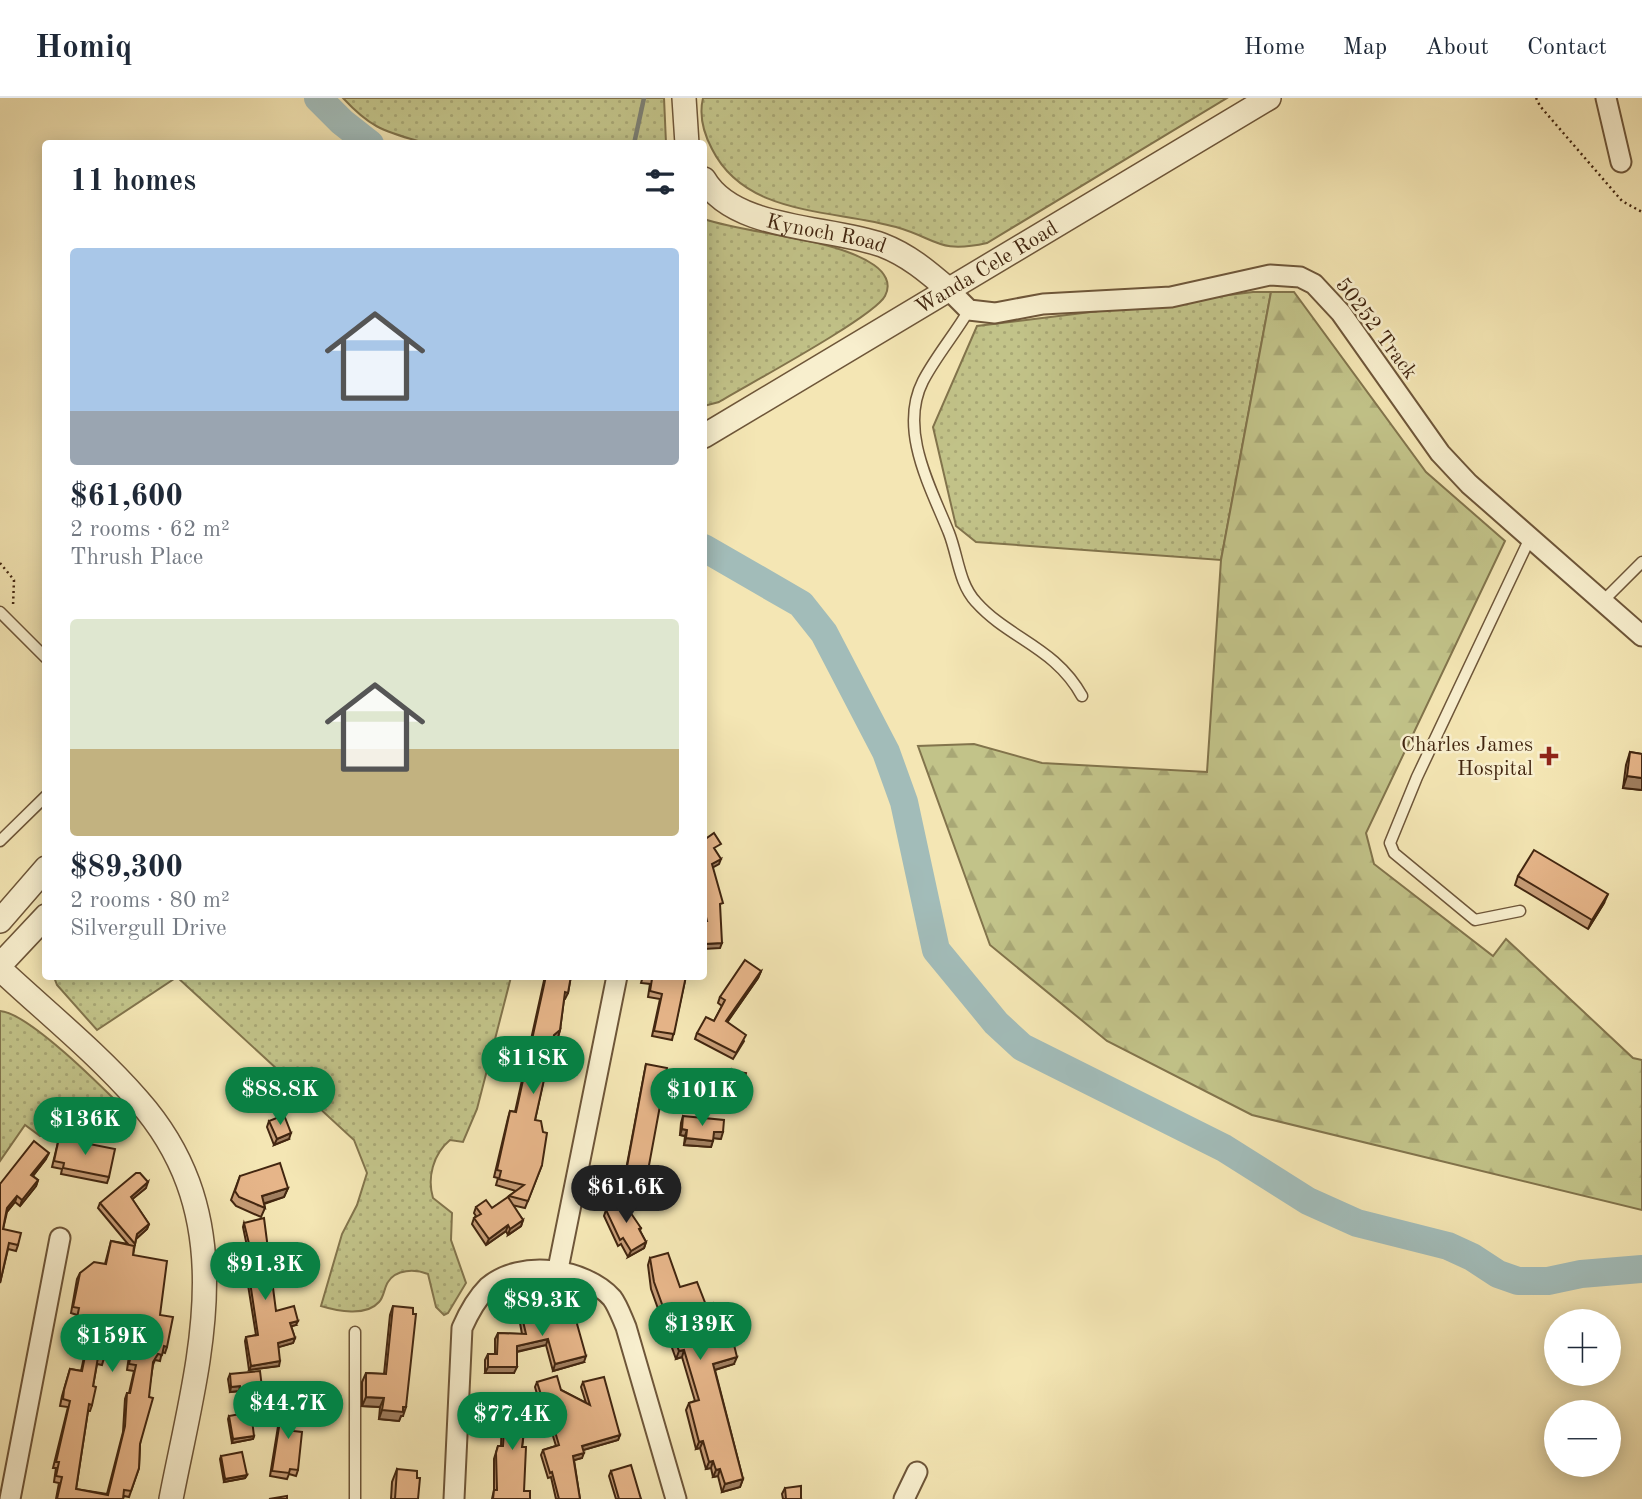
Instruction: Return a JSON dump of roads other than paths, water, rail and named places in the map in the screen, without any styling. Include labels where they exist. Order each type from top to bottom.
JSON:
[{"type":"street","points":[[684,98],[687,140]]},
{"type":"street","name":"Wanda Cele Road","points":[[707,434],[1269,98]]},
{"type":"street","points":[[1612,101],[1621,162]]},
{"type":"street","name":"Kynoch Road","points":[[707,183],[736,210],[880,245],[906,256],[948,290]]},
{"type":"street","name":"50252 Track","points":[[969,310],[995,313],[1043,304],[1171,297],[1270,275],[1300,277],[1314,284],[1341,313],[1440,453],[1469,484],[1642,636]]},
{"type":"street","points":[[948,290],[969,310]]},
{"type":"street","points":[[0,921],[42,873]]},
{"type":"street","points":[[42,920],[0,967],[137,1099],[180,1162],[202,1230],[206,1295],[198,1357],[171,1499]]},
{"type":"street","points":[[558,1269],[616,980]]},
{"type":"street","points":[[10,1499],[60,1238]]},
{"type":"street","points":[[454,1499],[462,1328],[472,1306],[490,1285],[513,1275],[558,1269],[598,1286],[614,1300],[626,1327],[676,1499]]},
{"type":"street","points":[[904,1499],[917,1472]]},
{"type":"lane","points":[[969,310],[922,383],[915,414],[920,458],[952,540],[965,587],[975,601],[1051,657],[1075,683],[1082,696]]},
{"type":"lane","points":[[1520,911],[1475,920],[1394,853],[1390,843],[1416,777],[1530,538]]},
{"type":"lane","points":[[1602,602],[1642,562]]},
{"type":"lane","points":[[4,616],[42,654]]},
{"type":"lane","points":[[0,841],[4,828],[42,799]]},
{"type":"lane","points":[[355,1332],[355,1499]]},
{"type":"waterway","points":[[318,98],[365,140]]},
{"type":"waterway","points":[[635,140],[644,98]]},
{"type":"waterway","points":[[707,550],[801,604],[824,633],[886,752],[904,802],[936,950],[996,1023],[1022,1047],[1224,1148],[1308,1201],[1357,1223],[1448,1246],[1472,1257],[1498,1274],[1518,1281],[1548,1281],[1581,1274],[1642,1269]]},
{"type":"place","name":"Charles James Hospital","points":[[1549,756]]}]
